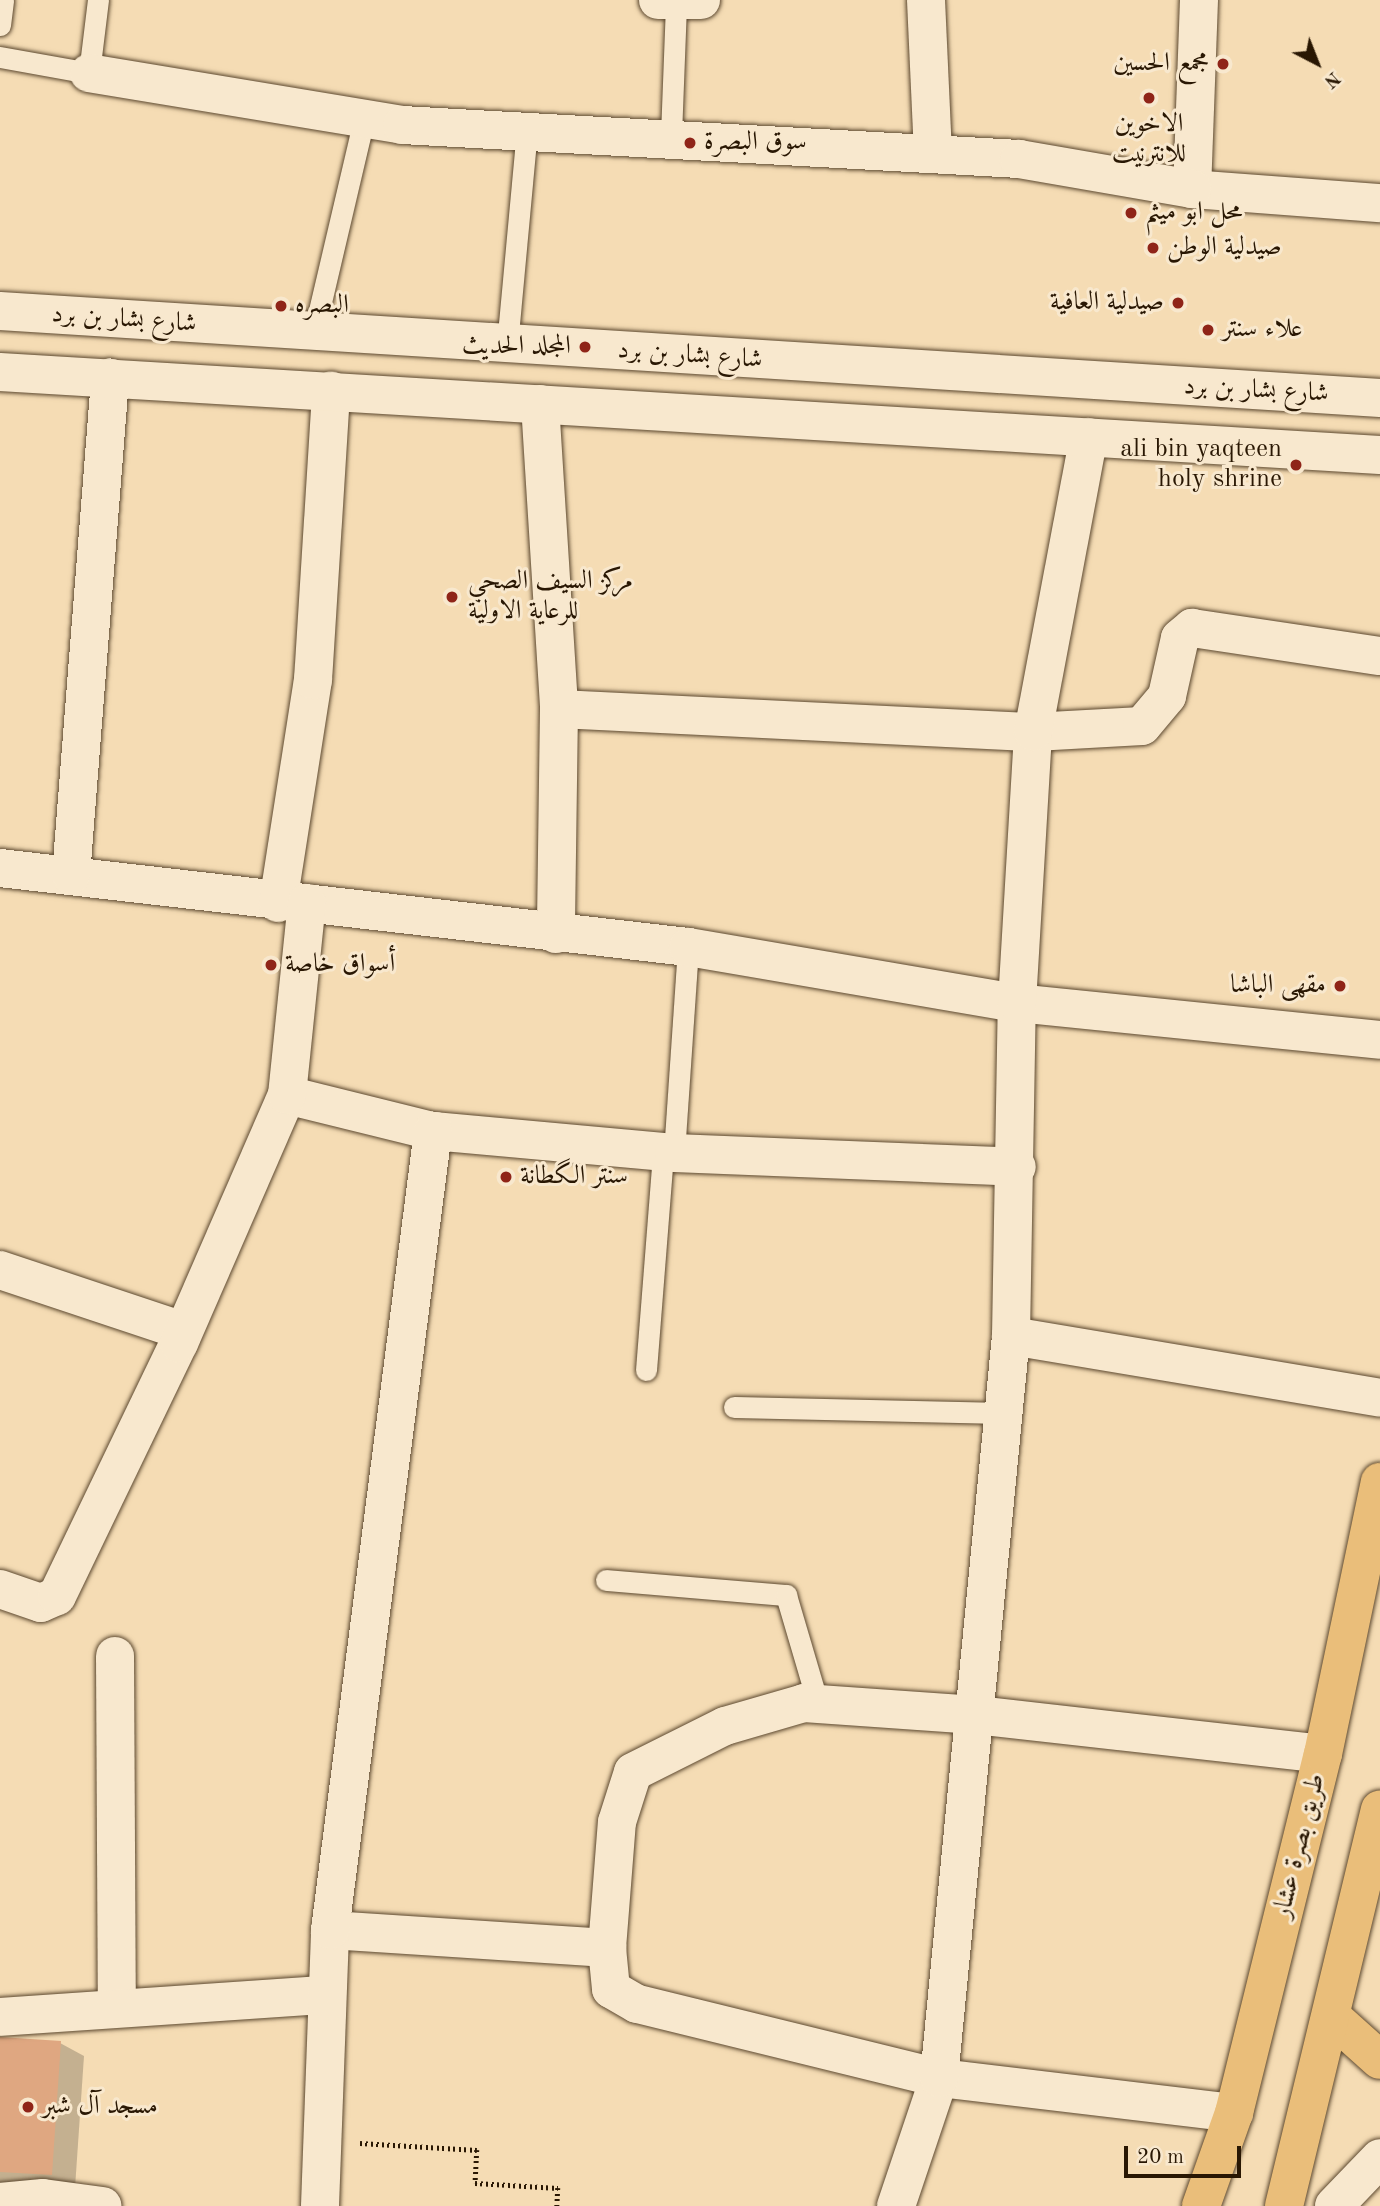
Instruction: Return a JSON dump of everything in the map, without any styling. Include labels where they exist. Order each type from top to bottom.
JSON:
[{"type":"main road","name":"طريق بصرة عشار","points":[[1201,2206],[1234,2113],[1323,1754],[1380,1482]]},
{"type":"main road","points":[[1284,2206],[1332,2017],[1380,1808]]},
{"type":"main road","points":[[1332,2017],[1380,2060]]},
{"type":"street","points":[[926,0],[933,153]]},
{"type":"street","points":[[1192,189],[1199,0]]},
{"type":"street","points":[[89,73],[364,119],[527,130],[671,135],[1019,159],[1192,189],[1380,203]]},
{"type":"street","name":"شارع بشار بن برد","points":[[0,311],[1380,398]]},
{"type":"street","points":[[0,372],[1380,455]]},
{"type":"street","points":[[71,875],[110,378]]},
{"type":"street","points":[[0,1589],[41,1603],[57,1596],[183,1331],[287,1094],[292,903],[313,680],[331,391]]},
{"type":"street","points":[[540,404],[559,709],[556,934]]},
{"type":"street","points":[[896,2206],[939,2078],[1011,1336],[1017,1167],[1017,1003],[1033,732],[1089,437]]},
{"type":"street","points":[[559,709],[1033,732],[1142,726],[1167,696],[1180,638],[1192,628],[1380,656]]},
{"type":"street","points":[[0,867],[556,934],[688,947],[1017,1003],[1380,1040]]},
{"type":"street","points":[[287,1094],[433,1131],[669,1153],[1017,1167]]},
{"type":"street","points":[[320,2206],[325,1994],[330,1930],[433,1131]]},
{"type":"street","points":[[0,1270],[183,1331]]},
{"type":"street","points":[[1011,1336],[1380,1398]]},
{"type":"street","points":[[115,1656],[117,2006]]},
{"type":"street","points":[[1234,2113],[939,2078],[637,2004],[611,1989],[607,1948],[617,1822],[633,1772],[725,1726],[818,1704],[976,1715],[1323,1754]]},
{"type":"street","points":[[330,1930],[607,1948]]},
{"type":"street","points":[[0,2017],[117,2006],[325,1994]]},
{"type":"street","points":[[1334,2206],[1380,2158]]},
{"type":"street","points":[[0,2202],[43,2198],[102,2206]]},
{"type":"lane","points":[[0,25],[3,0]]},
{"type":"lane","points":[[0,57],[89,73],[98,0]]},
{"type":"lane","points":[[671,135],[679,1]]},
{"type":"lane","points":[[314,332],[364,119]]},
{"type":"lane","points":[[507,345],[527,130]]},
{"type":"lane","points":[[646,1370],[688,947]]},
{"type":"lane","points":[[734,1408],[1004,1413]]},
{"type":"lane","points":[[606,1580],[786,1595],[818,1704]]},
{"type":"path","points":[[323,2141],[477,2150],[475,2183],[558,2188],[557,2206]]},
{"type":"building","name":"مسجد آل شبر","points":[[0,2037],[61,2041],[52,2175],[0,2172]]},
{"type":"place","name":"مجمع الحسين","points":[[1223,64]]},
{"type":"place","name":"الاخوين للانترنيت","points":[[1149,98]]},
{"type":"place","name":"سوق البصرة","points":[[690,143]]},
{"type":"place","name":"محل ابو ميثم","points":[[1131,213]]},
{"type":"place","name":"صيدلية الوطن","points":[[1153,248]]},
{"type":"place","name":"صيدلية العافية","points":[[1178,303]]},
{"type":"place","name":"البصره","points":[[281,306]]},
{"type":"place","name":"علاء سنتر","points":[[1208,330]]},
{"type":"place","name":"المجلد الحديث","points":[[585,347]]},
{"type":"place","name":"ali bin yaqteen holy shrine","points":[[1296,465]]},
{"type":"place","name":"مركز السيف الصحي للرعاية الاولية","points":[[452,597]]},
{"type":"place","name":"أسواق خاصة","points":[[271,965]]},
{"type":"place","name":"مقهى الباشا","points":[[1340,986]]},
{"type":"place","name":"سنتر الگطانة","points":[[506,1177]]},
{"type":"place","name":"مسجد آل شبر","points":[[28,2107]]}]
